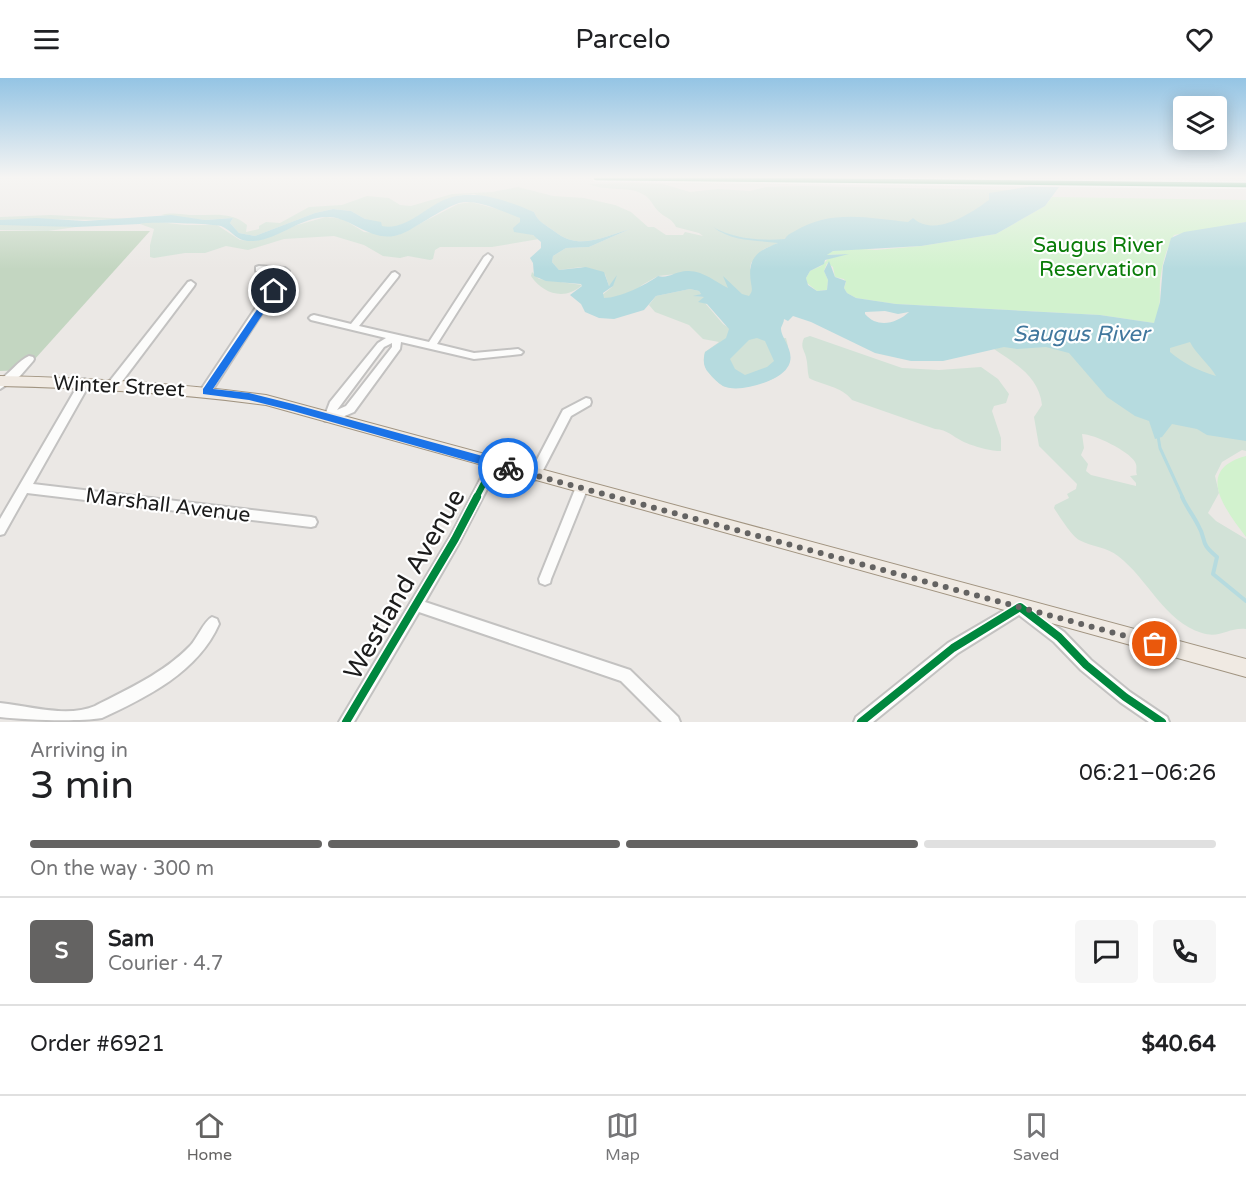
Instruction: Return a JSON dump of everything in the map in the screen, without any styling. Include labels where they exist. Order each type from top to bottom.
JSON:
[{"type":"main road","name":"Winter Street","points":[[1,382],[85,383],[249,397],[1246,668]]},
{"type":"street","points":[[431,346],[488,257]]},
{"type":"street","points":[[206,392],[285,271],[259,269]]},
{"type":"street","points":[[353,327],[395,275]]},
{"type":"street","points":[[113,385],[191,284]]},
{"type":"street","points":[[314,318],[474,356],[518,352]]},
{"type":"street","points":[[329,418],[350,409],[397,348],[396,337]]},
{"type":"street","points":[[1,382],[16,373],[29,358]]},
{"type":"street","points":[[0,530],[85,383]]},
{"type":"street","points":[[535,475],[567,413],[586,402]]},
{"type":"street","name":"Westland Avenue","points":[[346,722],[455,539],[494,464]]},
{"type":"street","name":"Marshall Avenue","points":[[24,488],[311,522]]},
{"type":"street","points":[[544,579],[582,488]]},
{"type":"street","points":[[416,605],[626,675],[673,722]]},
{"type":"street","points":[[861,722],[953,648],[1020,607],[1059,638],[1086,665],[1125,697],[1162,722]]},
{"type":"street","points":[[0,710],[58,716],[88,716],[155,682],[176,667],[200,646],[212,624]]},
{"type":"green space","points":[[307,208],[432,208],[416,219],[386,231],[351,211],[333,209],[315,213],[255,236],[239,233],[230,223],[233,218],[205,220],[161,215],[172,213],[234,217],[247,225],[246,232],[259,229],[259,226],[266,222],[280,223]]},
{"type":"green space","points":[[450,208],[494,208],[517,214],[533,235],[539,239],[492,247],[440,247],[435,250],[433,259],[430,260],[408,256],[400,258],[383,256],[364,245],[334,236],[284,239],[248,250],[226,246],[205,253],[185,253],[154,258],[150,257],[150,245],[154,229],[140,224],[149,221],[185,225],[217,225],[240,240],[255,241],[290,227],[326,217],[343,219],[364,232],[398,235]]},
{"type":"green space","points":[[521,208],[622,208],[631,212],[648,227],[654,227],[666,235],[683,235],[685,232],[703,236],[676,227],[656,208],[985,208],[952,224],[781,242],[764,249],[751,263],[750,268],[755,278],[752,299],[676,274],[658,276],[642,285],[632,295],[596,300],[612,287],[615,279],[609,286],[605,274],[581,267],[559,270],[552,262],[553,256],[566,248],[589,247],[630,229],[591,240],[572,240],[563,237],[542,223],[534,212]]},
{"type":"green space","name":"Saugus River Reservation","points":[[1041,208],[1246,208],[1246,222],[1174,235],[1163,263],[1159,308],[1154,323],[1100,315],[896,304],[856,298],[847,293],[844,288],[846,282],[844,279],[835,277],[833,267],[827,263],[824,271],[828,280],[827,290],[817,291],[807,283],[806,278],[810,271],[821,266],[830,257],[847,254],[827,255],[829,252],[849,248],[876,250],[921,246],[996,234]]},
{"type":"green space","points":[[51,215],[129,219],[0,220],[0,217]]},
{"type":"green space","points":[[0,225],[76,227],[48,231],[0,230]]},
{"type":"green space","points":[[0,231],[150,231],[25,370],[0,371]]},
{"type":"green space","points":[[1246,239],[1246,451],[1242,450],[1222,462],[1215,476],[1219,493],[1208,513],[1216,521],[1246,539],[1246,629],[1214,635],[1189,627],[1167,609],[1129,565],[1118,556],[1079,540],[1073,534],[1054,508],[1055,505],[1069,498],[1067,494],[1076,489],[1077,484],[1039,446],[1034,417],[1042,405],[1040,395],[1025,372],[994,349],[1016,343],[1162,352]],"holes":[[[1082,434],[1111,444],[1131,458],[1136,464],[1137,475],[1130,476],[1136,486],[1091,475],[1086,471],[1088,464],[1081,455],[1084,448]]]},
{"type":"green space","points":[[532,272],[539,279],[582,285],[569,293],[555,293],[536,282],[531,276]]},
{"type":"green space","points":[[690,289],[699,291],[701,294],[695,296],[704,297],[705,303],[723,324],[744,338],[786,338],[788,361],[781,373],[769,381],[737,388],[723,386],[714,379],[705,367],[704,357],[705,352],[719,342],[703,339],[689,325],[655,312],[649,305],[656,296]]},
{"type":"green space","points":[[810,336],[902,368],[939,370],[981,367],[998,379],[1009,394],[1006,403],[994,406],[992,411],[1001,438],[1001,451],[970,444],[943,431],[852,400],[838,389],[809,378],[802,344],[804,338]]},
{"type":"green space","points":[[1246,456],[1246,537],[1223,503],[1218,480],[1221,471],[1230,462]]},
{"type":"water","points":[[429,208],[448,208],[406,232],[394,236],[377,235],[346,221],[330,217],[320,217],[300,223],[272,237],[252,241],[238,238],[221,226],[207,224],[144,223],[76,227],[0,225],[0,220],[36,218],[85,221],[171,215],[205,220],[233,218],[230,223],[239,233],[255,236],[315,213],[333,209],[351,211],[365,219],[381,222],[382,226],[391,227],[408,221]]},
{"type":"water","name":"Saugus River","points":[[495,208],[524,208],[534,212],[542,223],[563,237],[572,240],[591,240],[630,229],[589,247],[566,248],[553,256],[552,262],[559,270],[586,267],[604,272],[609,286],[617,275],[613,286],[603,293],[604,298],[632,290],[658,276],[687,271],[703,274],[728,288],[723,276],[742,294],[749,296],[752,290],[750,274],[752,261],[764,249],[778,243],[736,238],[713,227],[739,237],[767,240],[785,239],[789,234],[809,224],[836,217],[865,217],[908,222],[913,218],[922,224],[942,225],[963,217],[976,208],[1041,208],[996,234],[921,246],[833,251],[827,255],[849,254],[825,260],[824,264],[810,271],[806,278],[808,285],[817,291],[827,290],[828,280],[824,271],[829,261],[835,277],[846,281],[844,288],[847,293],[856,298],[896,304],[1100,315],[1154,323],[1160,302],[1163,266],[1171,238],[1184,232],[1246,222],[1246,441],[1207,435],[1197,429],[1172,424],[1162,437],[1155,439],[1149,421],[1135,416],[1107,397],[1069,353],[1046,347],[1017,349],[1004,347],[943,361],[911,361],[875,353],[811,322],[793,316],[788,321],[784,319],[781,328],[791,357],[783,373],[758,385],[739,388],[723,386],[707,371],[704,358],[705,352],[726,338],[729,329],[707,304],[698,302],[704,297],[693,296],[701,294],[699,291],[690,289],[656,296],[644,310],[614,319],[599,318],[585,312],[581,304],[570,295],[582,286],[581,284],[546,281],[534,276],[533,263],[530,258],[541,248],[541,242],[533,235],[514,232],[513,228],[520,222],[520,218]],"holes":[[[885,311],[898,314],[909,312],[887,323],[876,322],[870,319],[865,312]],[[757,338],[765,341],[774,361],[767,367],[745,375],[735,369],[730,359],[749,340]],[[1190,342],[1196,351],[1216,376],[1186,364],[1170,352],[1170,348]]]},
{"type":"waterway","points":[[1158,436],[1160,448],[1183,498]]},
{"type":"waterway","points":[[1182,497],[1201,531],[1205,544],[1217,557],[1213,574],[1246,601]]},
{"type":"cycle path","points":[[346,722],[455,539],[494,464]]},
{"type":"cycle path","points":[[861,722],[953,648],[1020,607],[1059,637],[1086,665],[1125,697],[1162,722]]},
{"type":"way so far","points":[[508,468],[1155,644]]},
{"type":"route","points":[[274,291],[206,392],[249,397],[293,407],[508,468]]}]
